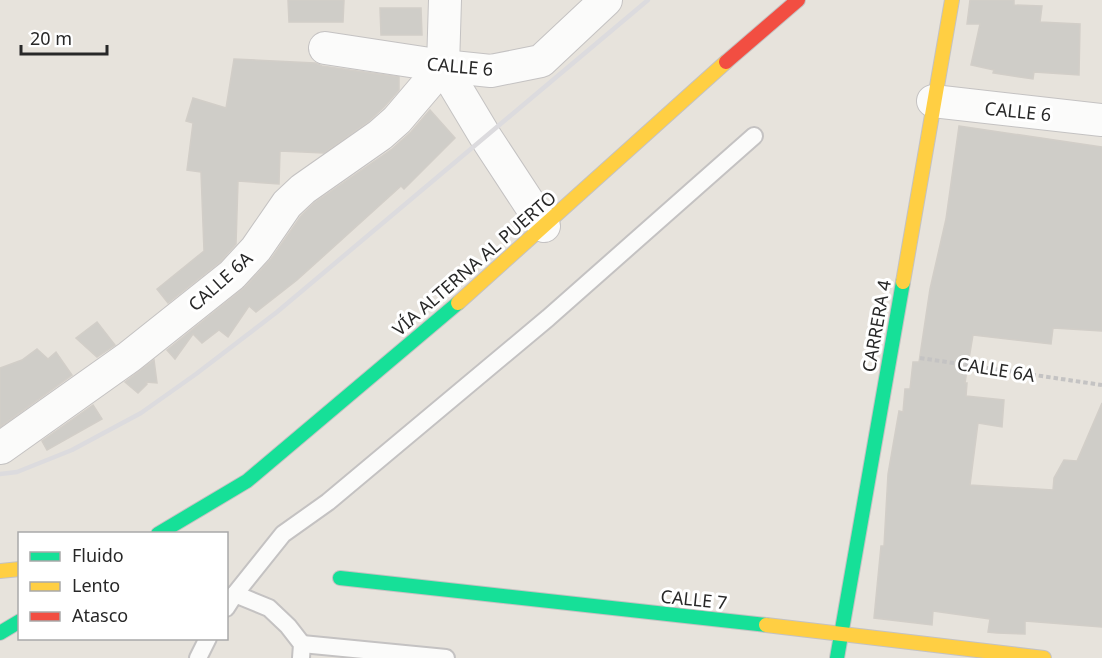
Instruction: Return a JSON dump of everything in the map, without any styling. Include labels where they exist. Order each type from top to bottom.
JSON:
[{"type":"street","points":[[445,0],[443,66],[485,136],[544,226]]},
{"type":"street","name":"CALLE 6","points":[[325,48],[491,71],[540,62],[606,0]]},
{"type":"street","name":"VÍA ALTERNA AL PUERTO","points":[[161,532],[247,481],[478,286],[704,81],[798,0]]},
{"type":"street","name":"CARRERA 4","points":[[837,658],[952,0]]},
{"type":"street","name":"CALLE 6A","points":[[1,448],[129,357],[232,275],[256,249],[287,204],[303,189],[380,135],[397,120],[443,66]]},
{"type":"street","name":"CALLE 6","points":[[933,101],[1102,120]]},
{"type":"street","points":[[0,571],[18,569]]},
{"type":"street","name":"CALLE 7","points":[[340,578],[841,633],[1044,658]]},
{"type":"street","points":[[0,633],[18,622]]},
{"type":"lane","points":[[446,658],[301,651],[288,626],[269,608],[231,601],[283,534],[328,502],[548,318],[754,136]]},
{"type":"lane","points":[[198,658],[207,640]]},
{"type":"path","name":"CALLE 6A","points":[[890,353],[1102,385]]},
{"type":"building","points":[[288,0],[344,0],[343,22],[289,22]]},
{"type":"building","points":[[970,0],[1014,0],[1014,5],[1042,6],[1040,22],[1080,24],[1079,75],[1034,72],[1033,79],[993,73],[994,70],[971,65],[980,24],[967,24]]},
{"type":"building","points":[[380,8],[421,8],[422,35],[381,35]]},
{"type":"building","points":[[234,59],[315,63],[322,66],[399,77],[399,90],[369,121],[324,153],[280,151],[279,184],[238,181],[236,244],[220,262],[168,303],[157,289],[204,251],[201,172],[187,170],[193,123],[186,121],[193,98],[226,108]]},
{"type":"building","points":[[430,110],[455,138],[404,189],[401,186],[297,280],[256,312],[249,306],[228,337],[219,330],[202,343],[193,334],[175,359],[167,350],[245,287],[271,259],[301,216],[314,203],[392,149]]},
{"type":"building","points":[[959,126],[1102,147],[1102,331],[1053,328],[1051,344],[973,335],[965,383],[967,383],[966,396],[1004,400],[1002,427],[978,423],[970,485],[1053,490],[1054,478],[1064,460],[1077,461],[1102,403],[1102,627],[1025,621],[1025,634],[997,633],[988,632],[990,619],[933,611],[932,625],[874,618],[881,546],[884,546],[888,474],[899,411],[903,412],[905,389],[910,389],[913,362],[919,362],[930,289],[946,219]]},
{"type":"building","points":[[97,322],[115,345],[97,357],[76,338]]},
{"type":"building","points":[[37,349],[48,359],[56,352],[72,375],[0,427],[0,368],[22,360]]},
{"type":"building","points":[[154,360],[157,383],[146,382],[147,384],[138,393],[125,382]]},
{"type":"building","points":[[93,405],[102,419],[47,450],[42,441]]},
{"type":"railway","points":[[0,474],[17,472],[72,450],[141,413],[196,374],[277,312],[648,0]]},
{"type":"traffic: fast","points":[[837,658],[903,282]]},
{"type":"traffic: fast","points":[[161,532],[247,481],[458,303]]},
{"type":"traffic: fast","points":[[340,578],[766,625]]},
{"type":"traffic: fast","points":[[0,633],[18,622]]},
{"type":"traffic: slow","points":[[903,282],[952,0]]},
{"type":"traffic: slow","points":[[458,303],[726,62]]},
{"type":"traffic: slow","points":[[0,571],[18,569]]},
{"type":"traffic: slow","points":[[766,625],[1044,658]]},
{"type":"traffic: jam","points":[[726,62],[798,0]]}]
